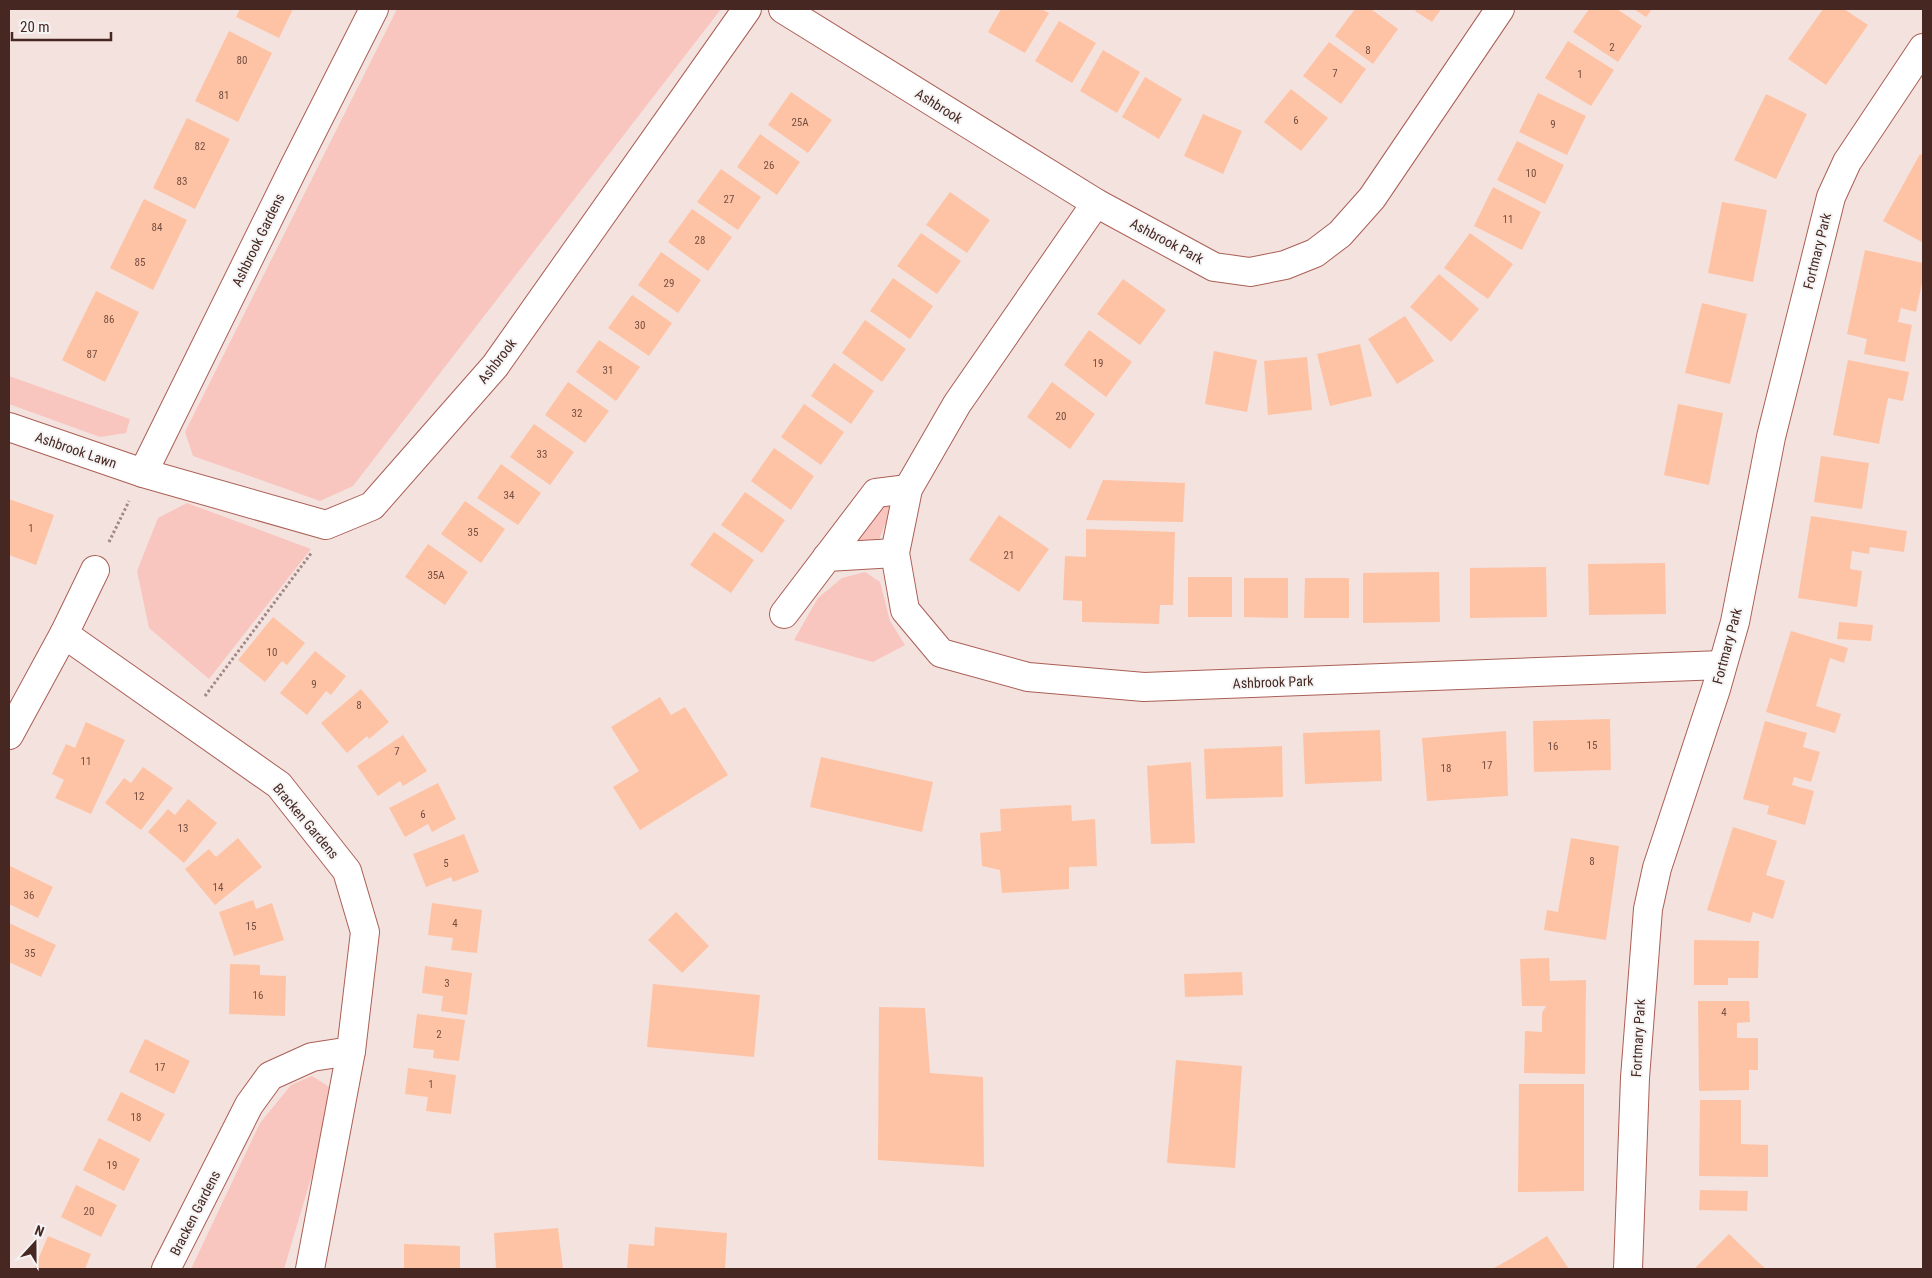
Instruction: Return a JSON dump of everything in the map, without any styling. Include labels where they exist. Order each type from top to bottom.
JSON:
[{"type":"street","name":"Ashbrook Gardens","points":[[143,473],[374,9]]},
{"type":"street","name":"Ashbrook","points":[[143,473],[326,525],[372,506],[495,366],[747,9]]},
{"type":"street","name":"Ashbrook","points":[[783,9],[1096,203]]},
{"type":"street","name":"Ashbrook Park","points":[[1500,9],[1372,198],[1340,234],[1315,253],[1285,265],[1250,272],[1214,267],[1096,203],[958,404],[908,489],[895,553],[905,610],[941,653],[1028,677],[1144,686],[1722,665]]},
{"type":"street","name":"Fortmary Park","points":[[1628,1269],[1635,1078],[1648,910],[1657,868],[1735,622],[1771,437],[1831,197],[1847,162],[1923,48]]},
{"type":"street","name":"Ashbrook Lawn","points":[[9,427],[143,473]]},
{"type":"street","points":[[784,614],[876,493],[908,489]]},
{"type":"street","points":[[827,557],[895,553]]},
{"type":"street","points":[[9,735],[64,634],[95,570]]},
{"type":"street","name":"Bracken Gardens","points":[[64,634],[279,785],[347,871],[365,932],[351,1051],[310,1269]]},
{"type":"street","name":"Bracken Gardens","points":[[166,1269],[249,1106],[270,1076],[312,1057],[351,1051]]},
{"type":"path","points":[[95,570],[143,473]]},
{"type":"path","points":[[187,720],[334,522]]},
{"type":"shaded area","points":[[397,9],[721,9],[353,486],[320,501],[193,456],[185,432]]},
{"type":"shaded area","points":[[9,376],[130,419],[126,433],[100,437],[9,404]]},
{"type":"shaded area","points":[[187,503],[311,549],[209,679],[149,628],[137,571],[158,518]]},
{"type":"shaded area","points":[[893,504],[879,540],[868,548],[850,548],[870,512]]},
{"type":"shaded area","points":[[865,572],[880,582],[890,621],[905,645],[873,662],[794,640],[818,598],[842,578]]},
{"type":"shaded area","points":[[312,1076],[331,1088],[330,1114],[284,1269],[191,1269],[260,1123],[291,1085]]},
{"type":"building","points":[[240,9],[293,9],[279,38],[236,17]]},
{"type":"building","points":[[1001,9],[1041,9],[1049,13],[1025,53],[988,32]]},
{"type":"building","points":[[1355,9],[1371,9],[1398,29],[1373,64],[1335,36]]},
{"type":"building","points":[[1417,9],[1441,9],[1432,22],[1415,11]]},
{"type":"building","points":[[1589,9],[1617,9],[1642,26],[1618,62],[1573,32]]},
{"type":"building","points":[[1634,9],[1652,9],[1646,17]]},
{"type":"building","points":[[1823,9],[1844,9],[1868,25],[1826,85],[1788,59]]},
{"type":"building","points":[[1059,21],[1096,43],[1072,83],[1035,61]]},
{"type":"building","points":[[229,31],[272,53],[238,122],[195,101]]},
{"type":"building","points":[[1568,41],[1614,70],[1591,106],[1545,78]]},
{"type":"building","points":[[1329,42],[1366,69],[1341,104],[1303,76]]},
{"type":"building","points":[[1103,50],[1140,72],[1117,113],[1080,91]]},
{"type":"building","points":[[1145,77],[1182,99],[1159,139],[1122,117]]},
{"type":"building","points":[[1291,89],[1328,118],[1301,151],[1264,122]]},
{"type":"building","points":[[791,92],[832,120],[808,153],[768,125]]},
{"type":"building","points":[[1538,93],[1586,116],[1567,155],[1519,132]]},
{"type":"building","points":[[1766,94],[1807,114],[1776,179],[1734,160]]},
{"type":"building","points":[[1203,114],[1242,131],[1223,174],[1184,156]]},
{"type":"building","points":[[187,118],[230,139],[195,209],[153,188]]},
{"type":"building","points":[[760,134],[800,162],[777,195],[737,167]]},
{"type":"building","points":[[1517,141],[1564,165],[1545,204],[1497,180]]},
{"type":"building","points":[[1920,154],[1923,156],[1922,242],[1883,221]]},
{"type":"building","points":[[721,169],[761,197],[738,230],[697,202]]},
{"type":"building","points":[[1493,187],[1541,212],[1522,250],[1474,226]]},
{"type":"building","points":[[950,192],[990,220],[967,253],[926,225]]},
{"type":"building","points":[[144,199],[187,220],[153,290],[110,268]]},
{"type":"building","points":[[1722,202],[1767,210],[1753,282],[1708,273]]},
{"type":"building","points":[[692,209],[732,237],[708,271],[668,242]]},
{"type":"building","points":[[921,233],[961,261],[937,294],[897,266]]},
{"type":"building","points":[[1470,233],[1513,264],[1488,299],[1444,268]]},
{"type":"building","points":[[1865,250],[1923,263],[1923,278],[1916,312],[1901,308],[1898,322],[1912,325],[1905,362],[1864,354],[1867,339],[1847,334]]},
{"type":"building","points":[[661,252],[701,280],[678,313],[638,285]]},
{"type":"building","points":[[1439,274],[1479,309],[1451,342],[1410,307]]},
{"type":"building","points":[[893,278],[933,306],[910,339],[870,311]]},
{"type":"building","points":[[1123,279],[1166,310],[1140,345],[1097,314]]},
{"type":"building","points":[[96,291],[139,312],[105,382],[62,360]]},
{"type":"building","points":[[632,295],[672,323],[649,356],[608,328]]},
{"type":"building","points":[[1702,303],[1747,314],[1730,384],[1685,373]]},
{"type":"building","points":[[1405,316],[1434,361],[1397,384],[1368,339]]},
{"type":"building","points":[[865,320],[906,349],[882,382],[842,353]]},
{"type":"building","points":[[1089,330],[1132,362],[1106,397],[1064,365]]},
{"type":"building","points":[[599,340],[640,367],[616,401],[576,372]]},
{"type":"building","points":[[1360,344],[1372,396],[1330,406],[1317,354]]},
{"type":"building","points":[[1214,351],[1257,360],[1247,412],[1205,404]]},
{"type":"building","points":[[1307,357],[1312,410],[1268,415],[1264,361]]},
{"type":"building","points":[[1848,360],[1909,372],[1903,401],[1888,398],[1879,444],[1833,435]]},
{"type":"building","points":[[834,363],[874,391],[851,424],[811,396]]},
{"type":"building","points":[[568,382],[609,411],[585,443],[545,415]]},
{"type":"building","points":[[1052,382],[1095,414],[1070,449],[1027,417]]},
{"type":"building","points":[[804,404],[844,432],[821,465],[781,437]]},
{"type":"building","points":[[1678,404],[1723,413],[1709,485],[1664,475]]},
{"type":"building","points":[[534,424],[574,452],[550,485],[510,457]]},
{"type":"building","points":[[774,448],[814,476],[791,510],[751,481]]},
{"type":"building","points":[[1821,456],[1869,463],[1862,509],[1814,502]]},
{"type":"building","points":[[501,464],[541,493],[518,525],[477,498]]},
{"type":"building","points":[[1103,480],[1185,483],[1183,522],[1086,520]]},
{"type":"building","points":[[745,492],[785,520],[762,553],[721,525]]},
{"type":"building","points":[[9,499],[54,515],[36,565],[9,555]]},
{"type":"building","points":[[465,501],[505,529],[481,563],[441,534]]},
{"type":"building","points":[[999,515],[1049,549],[1019,592],[969,560]]},
{"type":"building","points":[[1811,516],[1907,531],[1904,552],[1870,547],[1869,554],[1852,551],[1850,569],[1862,571],[1857,607],[1798,598]]},
{"type":"building","points":[[1086,529],[1175,532],[1173,605],[1160,605],[1159,624],[1082,622],[1082,601],[1063,600],[1065,556],[1086,557]]},
{"type":"building","points":[[714,532],[754,560],[731,593],[690,565]]},
{"type":"building","points":[[428,544],[468,572],[445,605],[405,577]]},
{"type":"building","points":[[1665,563],[1666,614],[1589,615],[1588,564]]},
{"type":"building","points":[[1546,567],[1547,617],[1470,618],[1470,568]]},
{"type":"building","points":[[1439,572],[1440,622],[1363,623],[1363,573]]},
{"type":"building","points":[[1188,577],[1232,577],[1232,617],[1188,617]]},
{"type":"building","points":[[1244,578],[1288,578],[1288,618],[1244,617]]},
{"type":"building","points":[[1305,578],[1349,578],[1349,618],[1304,618]]},
{"type":"building","points":[[273,617],[305,643],[287,665],[282,661],[265,682],[238,660]]},
{"type":"building","points":[[1839,622],[1873,625],[1871,641],[1837,639]]},
{"type":"building","points":[[1791,631],[1848,648],[1844,663],[1830,658],[1816,706],[1841,714],[1835,733],[1766,712]]},
{"type":"building","points":[[315,651],[346,676],[331,695],[326,691],[307,715],[280,693]]},
{"type":"building","points":[[361,689],[389,722],[369,739],[367,736],[347,753],[321,723]]},
{"type":"building","points":[[660,697],[671,715],[685,707],[728,775],[640,830],[613,787],[639,771],[611,727]]},
{"type":"building","points":[[1610,719],[1611,770],[1534,772],[1533,721]]},
{"type":"building","points":[[1765,721],[1807,733],[1803,747],[1820,752],[1811,782],[1794,777],[1792,785],[1814,791],[1805,825],[1767,814],[1769,806],[1743,799]]},
{"type":"building","points":[[86,722],[125,740],[91,814],[55,798],[64,780],[52,774],[66,744],[75,748]]},
{"type":"building","points":[[1380,730],[1382,781],[1305,784],[1303,733]]},
{"type":"building","points":[[1506,731],[1508,796],[1427,801],[1422,738]]},
{"type":"building","points":[[403,735],[427,771],[403,786],[400,781],[378,796],[357,766]]},
{"type":"building","points":[[1282,746],[1283,797],[1206,799],[1204,749]]},
{"type":"building","points":[[821,757],[933,782],[922,832],[810,807]]},
{"type":"building","points":[[1191,762],[1195,843],[1151,844],[1147,766]]},
{"type":"building","points":[[143,767],[173,788],[141,830],[105,803],[124,778],[131,783]]},
{"type":"building","points":[[438,783],[456,819],[432,832],[428,824],[405,837],[389,808]]},
{"type":"building","points":[[188,799],[217,823],[184,863],[148,832],[168,809],[175,815]]},
{"type":"building","points":[[1071,805],[1072,821],[1095,819],[1097,866],[1069,867],[1069,889],[1002,893],[1000,870],[982,866],[980,833],[1001,831],[1000,809]]},
{"type":"building","points":[[1733,827],[1777,841],[1766,875],[1785,881],[1773,919],[1753,912],[1750,923],[1707,910]]},
{"type":"building","points":[[464,834],[479,872],[453,882],[451,877],[426,887],[413,854]]},
{"type":"building","points":[[238,838],[262,867],[215,905],[185,869],[209,849],[216,857]]},
{"type":"building","points":[[1571,838],[1619,846],[1606,940],[1544,930],[1547,910],[1558,912]]},
{"type":"building","points":[[10,866],[53,887],[38,918],[9,904]]},
{"type":"building","points":[[253,900],[256,909],[272,903],[284,940],[234,956],[219,912]]},
{"type":"building","points":[[432,903],[482,910],[477,953],[451,950],[453,938],[428,935]]},
{"type":"building","points":[[676,912],[709,946],[682,973],[648,940]]},
{"type":"building","points":[[9,923],[56,945],[41,977],[9,962]]},
{"type":"building","points":[[1694,940],[1759,941],[1758,978],[1728,978],[1728,985],[1694,985]]},
{"type":"building","points":[[1549,958],[1550,981],[1586,980],[1585,1074],[1524,1073],[1525,1031],[1542,1032],[1542,1013],[1546,1006],[1522,1006],[1520,959]]},
{"type":"building","points":[[230,964],[260,965],[260,975],[286,976],[285,1016],[229,1014]]},
{"type":"building","points":[[425,966],[472,973],[467,1015],[441,1011],[443,996],[422,993]]},
{"type":"building","points":[[1242,972],[1243,995],[1185,997],[1184,974]]},
{"type":"building","points":[[653,984],[760,995],[754,1057],[647,1047]]},
{"type":"building","points":[[1698,1001],[1749,1001],[1750,1022],[1737,1023],[1737,1038],[1758,1038],[1758,1070],[1749,1070],[1749,1090],[1699,1091]]},
{"type":"building","points":[[879,1007],[925,1008],[930,1073],[983,1077],[984,1167],[878,1160]]},
{"type":"building","points":[[417,1014],[465,1020],[459,1061],[433,1058],[434,1050],[413,1048]]},
{"type":"building","points":[[145,1039],[190,1061],[174,1094],[129,1072]]},
{"type":"building","points":[[1176,1060],[1242,1066],[1235,1168],[1167,1163]]},
{"type":"building","points":[[408,1068],[456,1075],[451,1114],[426,1111],[428,1097],[405,1094]]},
{"type":"building","points":[[1519,1084],[1584,1084],[1584,1191],[1518,1192]]},
{"type":"building","points":[[121,1092],[165,1114],[150,1142],[107,1120]]},
{"type":"building","points":[[1700,1100],[1741,1100],[1741,1144],[1768,1145],[1768,1177],[1699,1176]]},
{"type":"building","points":[[99,1138],[140,1159],[124,1191],[83,1170]]},
{"type":"building","points":[[76,1185],[117,1205],[101,1237],[61,1217]]},
{"type":"building","points":[[1700,1190],[1748,1191],[1747,1211],[1699,1210]]},
{"type":"building","points":[[655,1227],[727,1233],[725,1269],[627,1269],[629,1244],[654,1246]]},
{"type":"building","points":[[558,1228],[563,1269],[496,1269],[494,1233]]},
{"type":"building","points":[[1729,1234],[1766,1269],[1698,1269],[1696,1267]]},
{"type":"building","points":[[48,1236],[91,1254],[85,1269],[34,1269]]},
{"type":"building","points":[[1547,1236],[1569,1269],[1492,1269],[1512,1258]]},
{"type":"building","points":[[404,1244],[460,1246],[460,1269],[404,1269]]}]
